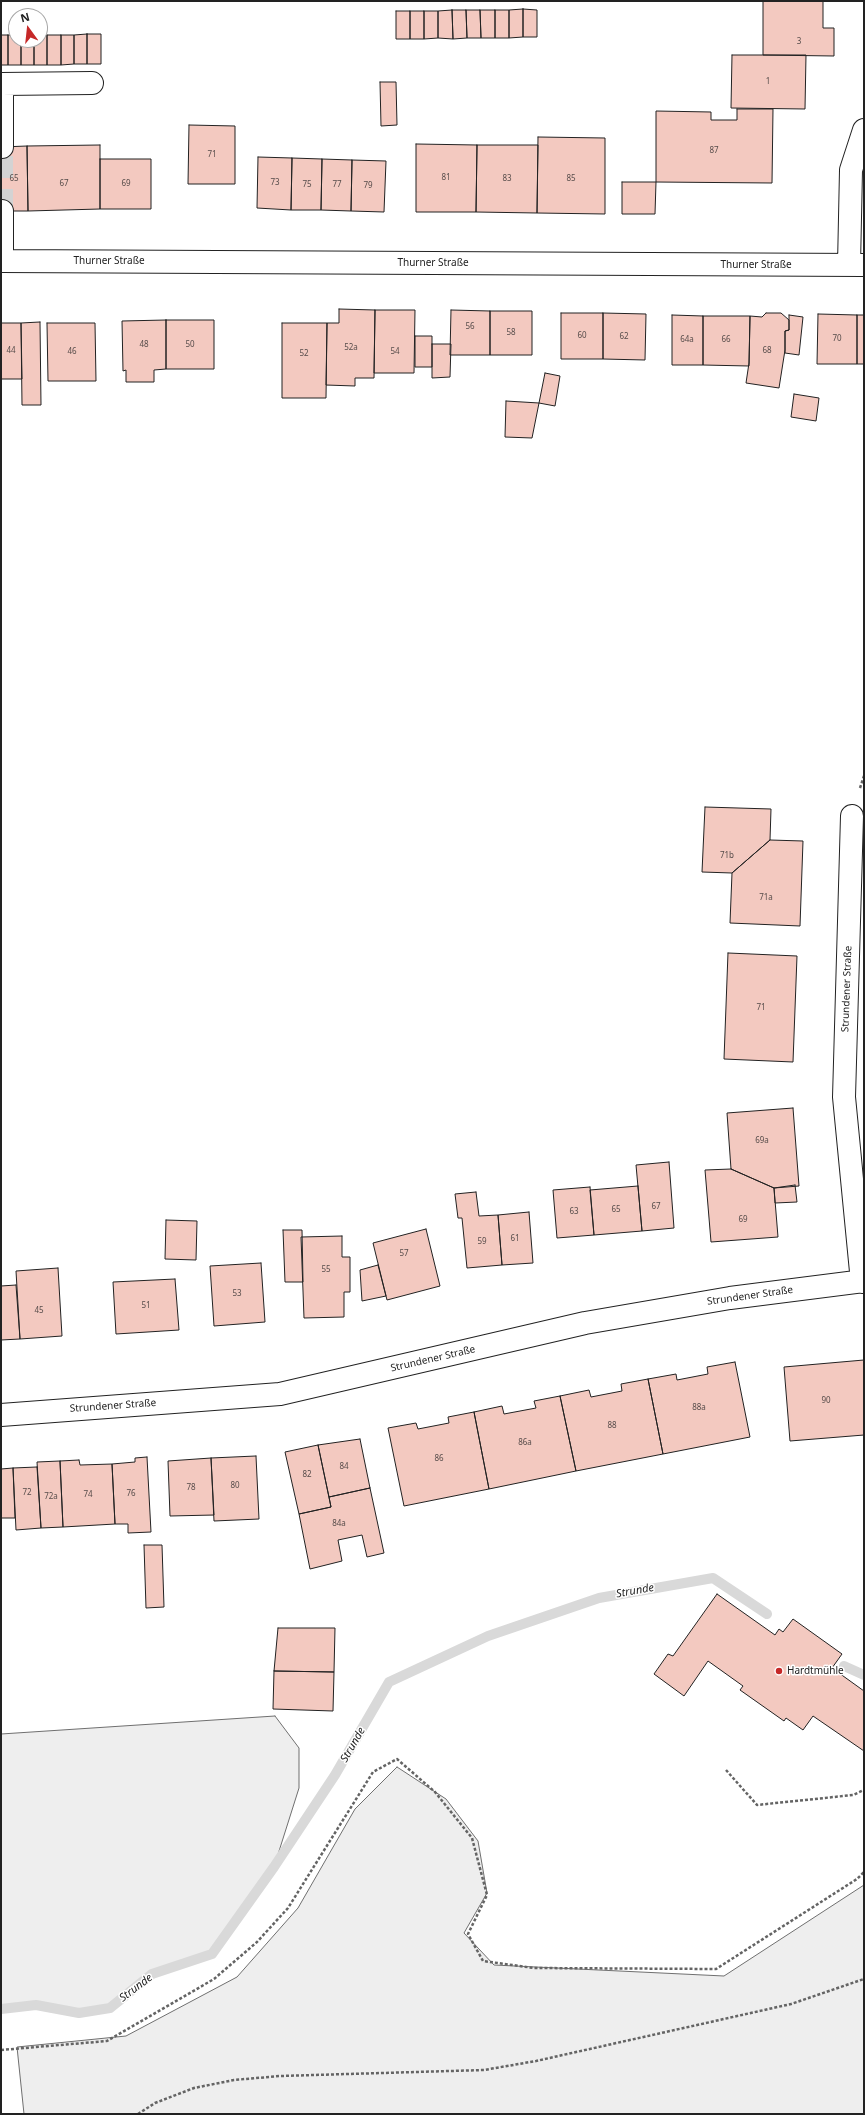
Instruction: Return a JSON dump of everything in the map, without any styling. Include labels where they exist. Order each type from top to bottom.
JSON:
[{"type":"street","points":[[2,147],[2,84],[92,83]]},
{"type":"street","points":[[857,265],[851,170],[864,130]]},
{"type":"street","points":[[1,261],[2,211]]},
{"type":"street","name":"Thurner Straße","points":[[1,261],[857,265]]},
{"type":"street","name":"Strundener Straße","points":[[1,1415],[280,1394],[585,1324],[730,1298],[863,1282],[844,1098],[852,816]]},
{"type":"path","points":[[1,2050],[107,2041],[214,1979],[257,1942],[288,1908],[373,1772],[397,1759],[435,1792],[472,1838],[487,1895],[468,1934],[484,1961],[534,1968],[716,1969],[857,1879],[864,1872]]},
{"type":"path","points":[[726,1770],[758,1805],[853,1795],[864,1790]]},
{"type":"path","points":[[138,2114],[155,2103],[194,2088],[234,2080],[280,2076],[484,2070],[528,2062],[791,2004],[864,1979]]},
{"type":"shaded area","points":[[275,1716],[299,1748],[299,1788],[274,1867],[212,1954],[152,1974],[110,2008],[79,2013],[36,2005],[1,2009],[1,1734]]},
{"type":"shaded area","points":[[397,1767],[446,1799],[478,1841],[487,1893],[464,1933],[494,1965],[724,1976],[864,1885],[864,2114],[24,2114],[17,2047],[126,2036],[237,1977],[298,1908],[355,1809]]},
{"type":"building","points":[[763,1],[823,1],[823,28],[834,28],[834,56],[763,55]]},
{"type":"building","points":[[523,9],[537,10],[537,37],[523,37]]},
{"type":"building","points":[[523,9],[523,37],[509,38],[509,10]]},
{"type":"building","points":[[452,10],[466,10],[467,38],[453,39]]},
{"type":"building","points":[[452,10],[453,39],[438,38],[438,11]]},
{"type":"building","points":[[466,10],[480,10],[481,38],[467,38]]},
{"type":"building","points":[[480,10],[495,10],[495,38],[481,38]]},
{"type":"building","points":[[495,10],[509,10],[509,38],[495,38]]},
{"type":"building","points":[[396,11],[410,11],[410,39],[396,39]]},
{"type":"building","points":[[410,11],[424,11],[424,39],[410,39]]},
{"type":"building","points":[[424,11],[438,11],[438,38],[424,39]]},
{"type":"building","points":[[87,34],[101,34],[101,64],[87,64]]},
{"type":"building","points":[[87,34],[87,64],[74,64],[74,35]]},
{"type":"building","points":[[1,35],[8,35],[8,65],[1,65]]},
{"type":"building","points":[[48,35],[61,35],[61,65],[47,65]]},
{"type":"building","points":[[61,35],[74,35],[74,64],[61,65]]},
{"type":"building","points":[[8,48],[21,48],[21,65],[8,65]]},
{"type":"building","points":[[21,48],[34,48],[34,65],[21,65]]},
{"type":"building","points":[[34,48],[47,48],[47,65],[34,65]]},
{"type":"building","points":[[732,55],[806,55],[805,109],[731,108]]},
{"type":"building","points":[[380,82],[396,82],[397,125],[381,126]]},
{"type":"building","points":[[737,109],[773,109],[772,183],[656,182],[656,111],[711,112],[711,120],[737,120]]},
{"type":"building","points":[[189,125],[235,126],[235,184],[188,184]]},
{"type":"building","points":[[538,137],[605,138],[605,214],[537,213]]},
{"type":"building","points":[[416,144],[477,145],[476,212],[416,212]]},
{"type":"building","points":[[100,145],[100,209],[28,211],[27,146]]},
{"type":"building","points":[[477,145],[538,145],[537,213],[476,212]]},
{"type":"building","points":[[27,146],[28,211],[1,211],[1,147]]},
{"type":"building","points":[[258,157],[292,158],[291,210],[257,208]]},
{"type":"building","points":[[292,158],[322,159],[321,210],[291,210]]},
{"type":"building","points":[[100,159],[151,159],[151,209],[100,209]]},
{"type":"building","points":[[322,159],[352,160],[351,211],[321,210]]},
{"type":"building","points":[[352,160],[386,161],[384,212],[351,211]]},
{"type":"building","points":[[622,182],[656,182],[655,214],[622,214]]},
{"type":"building","points":[[339,309],[375,310],[374,378],[355,378],[355,386],[326,385],[327,323],[339,323]]},
{"type":"building","points":[[375,310],[415,310],[414,373],[374,373]]},
{"type":"building","points":[[451,310],[490,311],[490,355],[450,355]]},
{"type":"building","points":[[490,311],[532,311],[532,355],[490,355]]},
{"type":"building","points":[[561,313],[603,313],[603,359],[561,359]]},
{"type":"building","points":[[603,313],[646,314],[645,360],[603,359]]},
{"type":"building","points":[[766,313],[781,313],[789,320],[789,330],[785,331],[785,350],[779,388],[746,383],[749,363],[750,316],[762,317]]},
{"type":"building","points":[[818,314],[857,315],[857,364],[817,364]]},
{"type":"building","points":[[672,315],[703,316],[703,365],[672,365]]},
{"type":"building","points":[[789,315],[803,317],[799,355],[785,353],[785,331],[789,330]]},
{"type":"building","points":[[857,315],[864,315],[864,364],[857,364]]},
{"type":"building","points":[[703,316],[750,316],[749,366],[703,365]]},
{"type":"building","points":[[166,320],[214,320],[214,369],[166,369]]},
{"type":"building","points":[[166,320],[166,369],[154,370],[154,382],[126,382],[126,370],[123,371],[122,321]]},
{"type":"building","points":[[40,322],[41,405],[22,405],[21,323]]},
{"type":"building","points":[[1,323],[21,323],[22,379],[1,379]]},
{"type":"building","points":[[47,323],[95,323],[96,381],[48,381]]},
{"type":"building","points":[[282,323],[327,323],[326,398],[282,398]]},
{"type":"building","points":[[415,336],[432,336],[432,367],[415,367]]},
{"type":"building","points":[[432,344],[451,344],[450,377],[432,378]]},
{"type":"building","points":[[545,373],[560,376],[555,406],[539,403]]},
{"type":"building","points":[[794,394],[819,398],[816,421],[791,417]]},
{"type":"building","points":[[506,401],[539,403],[532,438],[505,437]]},
{"type":"building","points":[[705,807],[771,809],[770,840],[732,873],[702,872]]},
{"type":"building","points":[[770,840],[803,841],[800,926],[730,923],[732,873]]},
{"type":"building","points":[[728,953],[797,956],[793,1062],[724,1059]]},
{"type":"building","points":[[793,1108],[799,1186],[774,1188],[731,1169],[727,1113]]},
{"type":"building","points":[[669,1162],[674,1228],[642,1231],[636,1165]]},
{"type":"building","points":[[731,1169],[774,1188],[778,1237],[711,1242],[705,1170]]},
{"type":"building","points":[[795,1185],[797,1202],[775,1203],[774,1188]]},
{"type":"building","points":[[638,1186],[642,1231],[594,1235],[590,1190]]},
{"type":"building","points":[[590,1187],[594,1235],[557,1238],[553,1190]]},
{"type":"building","points":[[476,1192],[479,1216],[498,1215],[502,1265],[467,1268],[462,1218],[458,1218],[455,1194]]},
{"type":"building","points":[[529,1212],[533,1263],[502,1265],[498,1215]]},
{"type":"building","points":[[166,1220],[197,1221],[196,1260],[165,1259]]},
{"type":"building","points":[[426,1229],[440,1286],[387,1300],[373,1243]]},
{"type":"building","points":[[283,1230],[302,1230],[303,1282],[285,1282]]},
{"type":"building","points":[[342,1236],[342,1257],[350,1257],[350,1292],[344,1292],[344,1317],[304,1318],[301,1237]]},
{"type":"building","points":[[261,1263],[265,1322],[214,1326],[210,1266]]},
{"type":"building","points":[[378,1265],[386,1296],[362,1301],[360,1270]]},
{"type":"building","points":[[58,1268],[62,1336],[20,1339],[16,1271]]},
{"type":"building","points":[[175,1279],[179,1330],[116,1334],[113,1282]]},
{"type":"building","points":[[16,1285],[20,1339],[1,1340],[1,1286]]},
{"type":"building","points":[[864,1360],[864,1435],[790,1441],[784,1367]]},
{"type":"building","points":[[735,1362],[750,1437],[663,1454],[648,1379],[676,1374],[677,1380],[708,1374],[707,1367]]},
{"type":"building","points":[[648,1379],[663,1454],[576,1471],[560,1396],[589,1390],[591,1397],[622,1391],[621,1384]]},
{"type":"building","points":[[560,1396],[576,1471],[489,1489],[474,1412],[502,1406],[504,1414],[536,1408],[534,1401]]},
{"type":"building","points":[[474,1412],[489,1489],[404,1506],[388,1428],[416,1423],[418,1429],[449,1423],[448,1417]]},
{"type":"building","points":[[360,1439],[370,1488],[329,1497],[318,1445]]},
{"type":"building","points":[[318,1445],[331,1507],[299,1514],[285,1452]]},
{"type":"building","points":[[256,1456],[259,1519],[214,1521],[211,1458]]},
{"type":"building","points":[[147,1457],[151,1532],[128,1533],[128,1524],[115,1524],[112,1464],[135,1462],[135,1458]]},
{"type":"building","points":[[211,1458],[214,1515],[170,1516],[168,1461]]},
{"type":"building","points":[[79,1460],[80,1465],[112,1464],[115,1524],[63,1527],[60,1461]]},
{"type":"building","points":[[60,1461],[63,1527],[41,1528],[37,1462]]},
{"type":"building","points":[[37,1467],[41,1528],[16,1530],[13,1468]]},
{"type":"building","points":[[13,1468],[15,1518],[1,1518],[1,1469]]},
{"type":"building","points":[[370,1488],[384,1553],[367,1557],[362,1535],[338,1540],[342,1561],[310,1569],[299,1514],[331,1507],[329,1497]]},
{"type":"building","points":[[144,1545],[162,1545],[164,1607],[146,1608]]},
{"type":"building","name":"Hardtmühle","points":[[717,1594],[775,1635],[779,1629],[783,1632],[793,1619],[842,1654],[832,1668],[864,1691],[864,1751],[813,1716],[803,1730],[786,1718],[784,1721],[740,1690],[743,1686],[708,1661],[684,1696],[654,1674],[668,1654],[673,1656]]},
{"type":"building","points":[[278,1628],[335,1628],[334,1672],[274,1671]]},
{"type":"building","points":[[274,1671],[334,1672],[333,1711],[273,1709]]},
{"type":"waterway","name":"Strunde","points":[[1,2009],[36,2005],[79,2013],[110,2008],[152,1974],[212,1954],[274,1867],[335,1775],[389,1682],[488,1636],[599,1598],[713,1578],[767,1614]]},
{"type":"waterway","name":"Strunde","points":[[844,1666],[864,1675]]},
{"type":"tunnel","points":[[2,147],[2,211]]},
{"type":"place","name":"Hardtmühle","points":[[779,1671]]}]
